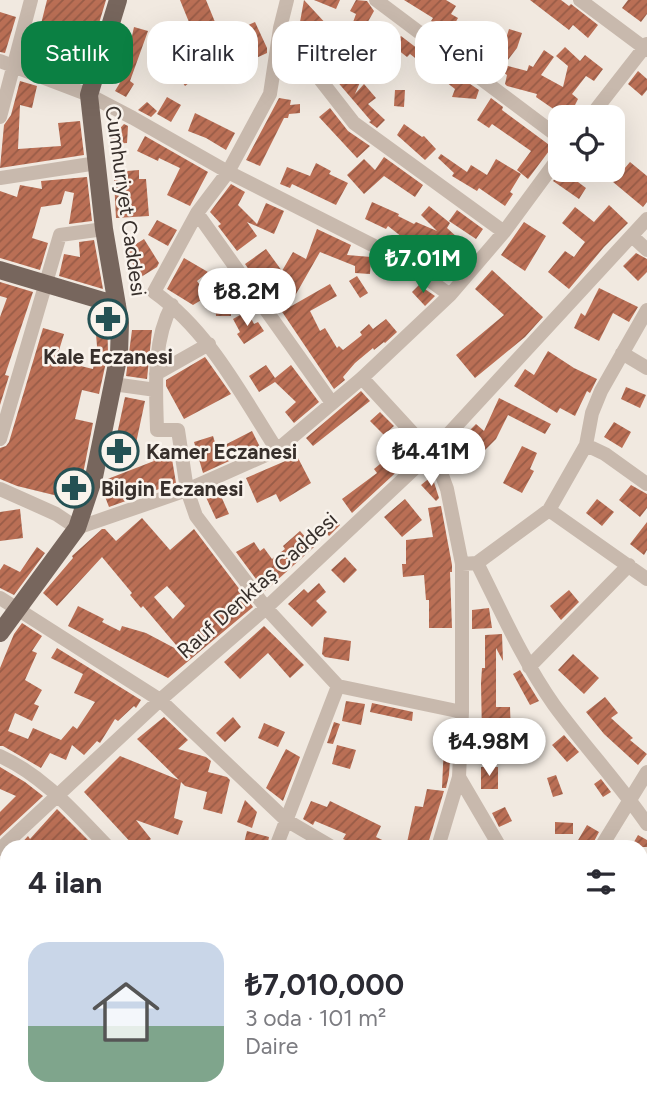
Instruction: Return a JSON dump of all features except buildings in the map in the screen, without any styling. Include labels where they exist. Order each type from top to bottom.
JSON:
[{"type":"main road","name":"Cumhuriyet Caddesi","points":[[0,633],[77,528],[94,477],[113,384],[120,339],[89,95],[118,0]]},
{"type":"main road","points":[[0,270],[117,305]]},
{"type":"street","points":[[0,117],[31,0]]},
{"type":"street","points":[[282,21],[287,0]]},
{"type":"street","points":[[376,0],[548,129]]},
{"type":"street","points":[[580,0],[646,47],[600,105]]},
{"type":"street","points":[[0,61],[89,95],[228,172],[400,259],[450,295]]},
{"type":"street","points":[[272,81],[270,94],[228,172],[197,213],[154,292],[172,305],[209,344],[277,450]]},
{"type":"street","points":[[324,84],[354,123],[504,232]]},
{"type":"street","points":[[0,178],[97,163]]},
{"type":"street","points":[[0,489],[56,513],[77,528],[187,490],[277,450],[362,378],[450,295],[504,232],[548,172]]},
{"type":"street","points":[[197,213],[332,403]]},
{"type":"street","name":"Rauf Denktaş Caddesi","points":[[10,840],[160,700],[266,608],[431,453],[647,219]]},
{"type":"street","points":[[0,439],[60,235],[104,229]]},
{"type":"street","points":[[632,236],[647,250]]},
{"type":"street","points":[[172,305],[162,322],[156,373],[156,430],[177,430],[187,490],[196,516],[266,608],[338,686],[462,712]]},
{"type":"street","points":[[469,564],[549,510],[586,445],[596,403],[647,310]]},
{"type":"street","points":[[156,373],[209,344]]},
{"type":"street","points":[[622,353],[647,368]]},
{"type":"street","points":[[362,378],[431,453],[447,489],[469,564],[529,667],[647,824]]},
{"type":"street","points":[[113,384],[156,390]]},
{"type":"street","points":[[586,445],[605,454],[647,484]]},
{"type":"street","points":[[549,510],[647,579]]},
{"type":"street","points":[[440,840],[458,777],[469,564]]},
{"type":"street","points":[[529,667],[629,565]]},
{"type":"street","points":[[0,598],[160,700],[286,820],[320,840]]},
{"type":"street","points":[[279,840],[338,686]]},
{"type":"street","points":[[0,756],[13,762],[59,795],[101,840]]},
{"type":"street","points":[[605,840],[647,772]]},
{"type":"street","points":[[458,777],[496,840]]},
{"type":"place","name":"Kale Eczanesi","points":[[108,319]]},
{"type":"place","name":"Kamer Eczanesi","points":[[119,451]]},
{"type":"place","name":"Bilgin Eczanesi","points":[[74,488]]}]
